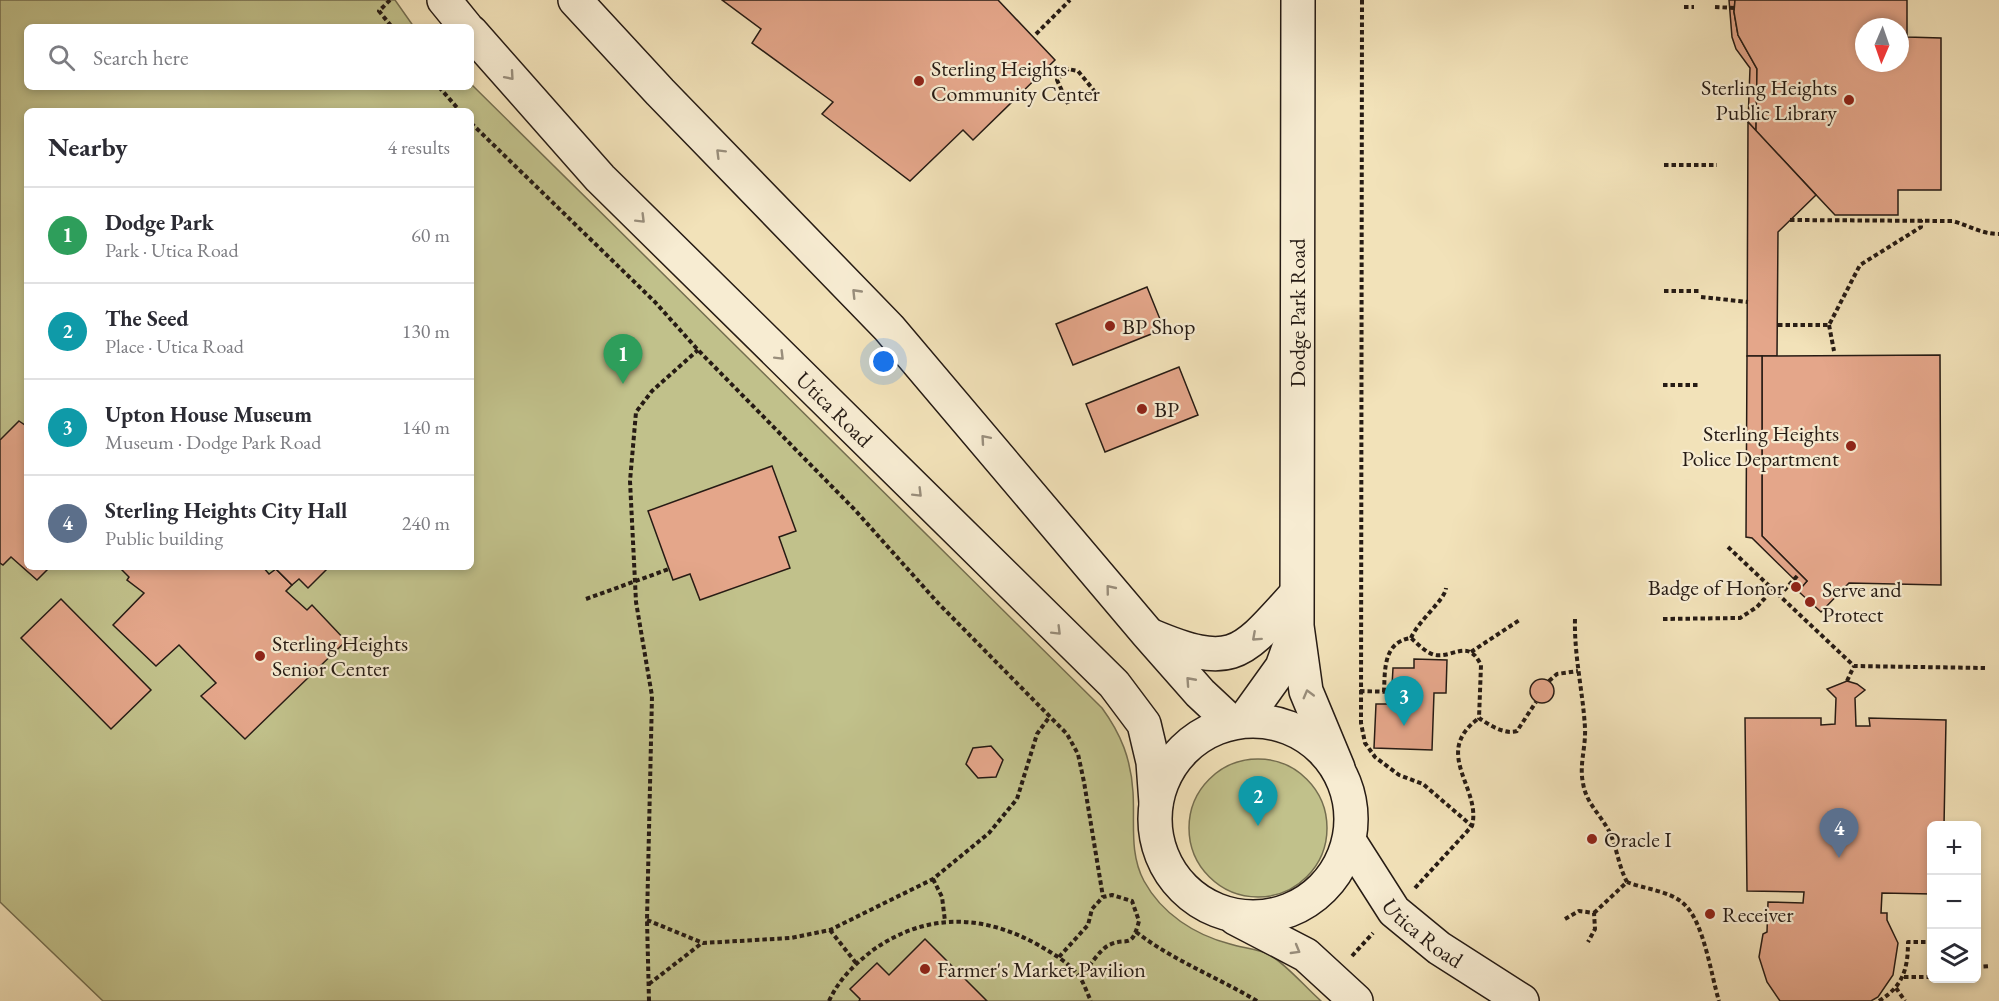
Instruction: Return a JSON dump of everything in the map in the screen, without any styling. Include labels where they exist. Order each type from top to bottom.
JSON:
[{"type":"street","points":[[555,0],[660,92]]},
{"type":"street","points":[[575,0],[660,92],[889,328],[1200,693],[1238,721]]},
{"type":"street","name":"Dodge Park Road","points":[[1298,0],[1297,626],[1306,691],[1338,768]]},
{"type":"street","name":"Utica Road","points":[[474,31],[600,178],[1114,684],[1144,724],[1153,762],[1156,803]]},
{"type":"street","points":[[1148,634],[1190,651],[1219,654],[1241,649],[1256,638],[1296,594]]},
{"type":"street","name":"Dodge Park Road","points":[[1238,721],[1282,667],[1297,626]]},
{"type":"street","points":[[1226,914],[1254,918],[1286,912],[1315,896],[1337,872],[1350,842],[1353,816],[1348,791],[1338,768],[1322,748],[1302,733],[1278,723],[1238,721],[1202,735],[1180,752],[1164,776],[1156,803],[1155,831],[1163,859],[1178,883],[1199,902],[1268,933],[1306,955],[1356,1001]]},
{"type":"street","name":"Utica Road","points":[[1350,842],[1394,910],[1439,948],[1522,1001]]},
{"type":"path","points":[[390,0],[380,11],[390,24]]},
{"type":"path","points":[[1036,34],[1070,0]]},
{"type":"path","points":[[1362,0],[1360,691],[1365,743],[1375,757],[1399,775],[1423,784],[1472,826]]},
{"type":"path","points":[[1684,7],[1694,7]]},
{"type":"path","points":[[1715,7],[1735,8]]},
{"type":"path","points":[[1068,104],[1058,80],[1068,69],[1078,71],[1096,93]]},
{"type":"path","points":[[442,90],[457,108]]},
{"type":"path","points":[[474,126],[655,302],[698,350],[855,510],[938,603],[1066,734],[1078,754],[1103,897]]},
{"type":"path","points":[[1664,165],[1717,165]]},
{"type":"path","points":[[1790,220],[1952,220],[1975,231],[1999,234]]},
{"type":"path","points":[[1834,351],[1829,325],[1860,265],[1921,226],[1921,220]]},
{"type":"path","points":[[1664,291],[1701,294],[1748,302]]},
{"type":"path","points":[[1778,325],[1829,325]]},
{"type":"path","points":[[649,1001],[647,920],[652,696],[635,581],[630,481],[636,412],[652,391],[698,350]]},
{"type":"path","points":[[1662,385],[1699,385]]},
{"type":"path","points":[[1728,548],[1854,666],[1985,669]]},
{"type":"path","points":[[586,599],[669,569]]},
{"type":"path","points":[[1779,596],[1799,574]]},
{"type":"path","points":[[1384,692],[1385,661],[1396,643],[1411,638],[1424,615],[1446,593],[1446,588]]},
{"type":"path","points":[[1663,619],[1740,618],[1757,607],[1772,590]]},
{"type":"path","points":[[1471,652],[1521,619]]},
{"type":"path","points":[[1575,619],[1585,727],[1581,769],[1587,798],[1609,831],[1618,866],[1627,882],[1669,895],[1684,903],[1697,923],[1719,1001]]},
{"type":"path","points":[[1332,978],[1472,826],[1475,814],[1460,769],[1458,748],[1466,731],[1479,718],[1481,665],[1471,652],[1461,650],[1443,655],[1432,655],[1411,638]]},
{"type":"path","points":[[1847,681],[1854,666]]},
{"type":"path","points":[[1549,681],[1557,674],[1578,670]]},
{"type":"path","points":[[1360,691],[1392,692]]},
{"type":"path","points":[[1479,718],[1512,733],[1521,728],[1536,702]]},
{"type":"path","points":[[647,920],[702,943],[791,938],[830,930],[933,879],[989,832],[1017,798],[1028,771],[1037,734],[1050,716]]},
{"type":"path","points":[[933,879],[942,897],[945,921]]},
{"type":"path","points":[[1594,913],[1627,882]]},
{"type":"path","points":[[1059,957],[1088,925],[1092,909],[1103,897],[1112,895],[1132,901],[1139,921],[1136,933],[1124,943],[1109,945],[1080,977]]},
{"type":"path","points":[[1565,919],[1579,911],[1594,913]]},
{"type":"path","points":[[1588,942],[1595,929],[1594,913]]},
{"type":"path","points":[[829,1001],[835,988],[856,963],[894,935],[945,921],[974,921],[1018,933],[1059,957],[1080,977],[1091,1001]]},
{"type":"path","points":[[830,930],[856,963]]},
{"type":"path","points":[[1136,933],[1176,960],[1232,986],[1257,1001]]},
{"type":"path","points":[[1879,1001],[1896,988],[1904,977],[1908,942],[1927,942]]},
{"type":"path","points":[[649,984],[702,943]]},
{"type":"path","points":[[1981,967],[1990,966]]},
{"type":"path","points":[[1904,977],[1927,977]]},
{"type":"path","points":[[1896,988],[1905,1001]]},
{"type":"green space","points":[[0,0],[395,0],[412,24],[24,24],[24,90],[474,90],[474,87],[1102,708],[1120,737],[1130,769],[1136,860],[1144,881],[1160,904],[1181,922],[1204,935],[1270,955],[1321,1001],[103,1001],[0,902]]},
{"type":"green space","points":[[1258,759],[1285,764],[1297,770],[1307,779],[1316,789],[1322,801],[1327,828],[1322,855],[1316,867],[1307,877],[1297,886],[1285,892],[1258,897],[1231,892],[1219,886],[1209,877],[1200,867],[1194,855],[1189,828],[1194,801],[1200,789],[1209,779],[1219,770],[1231,764]]},
{"type":"building","name":"Sterling Heights Community Center","points":[[722,0],[998,0],[1055,60],[973,140],[963,130],[910,181],[822,114],[833,102],[752,43],[761,29]]},
{"type":"building","points":[[1729,0],[1735,0],[1734,12],[1738,35],[1757,69],[1756,131],[1748,122],[1750,68],[1736,49],[1732,37]]},
{"type":"building","name":"Sterling Heights Public Library","points":[[1735,0],[1907,0],[1907,18],[1855,18],[1855,72],[1909,72],[1909,37],[1941,38],[1941,190],[1898,190],[1898,215],[1835,215],[1756,131],[1757,69],[1738,35],[1734,12]]},
{"type":"building","points":[[1748,122],[1816,195],[1778,232],[1777,356],[1747,356]]},
{"type":"building","name":"BP Shop","points":[[1147,287],[1164,329],[1073,365],[1056,324]]},
{"type":"building","name":"Sterling Heights Police Department","points":[[1940,355],[1941,585],[1849,583],[1821,612],[1798,591],[1807,581],[1762,536],[1762,356]]},
{"type":"building","points":[[1747,356],[1762,356],[1762,536],[1807,581],[1802,587],[1752,538],[1746,537]]},
{"type":"building","points":[[1179,367],[1198,415],[1105,452],[1086,404]]},
{"type":"building","points":[[19,421],[24,424],[24,568],[11,557],[3,565],[0,563],[0,440]]},
{"type":"building","points":[[772,466],[796,531],[779,537],[790,568],[700,600],[690,574],[673,580],[648,511]]},
{"type":"building","points":[[26,570],[47,570],[37,580]]},
{"type":"building","name":"Sterling Heights Senior Center","points":[[122,570],[266,570],[269,574],[277,570],[292,585],[286,591],[307,610],[312,605],[346,641],[245,739],[201,696],[216,683],[179,645],[156,666],[113,625],[144,593],[127,580],[129,577]]},
{"type":"building","points":[[277,570],[326,570],[308,588],[299,579],[292,585]]},
{"type":"building","points":[[61,599],[151,690],[111,729],[21,638]]},
{"type":"building","points":[[1414,659],[1447,660],[1446,693],[1434,693],[1432,750],[1374,748],[1376,704],[1391,704],[1393,668],[1414,668]]},
{"type":"building","points":[[1542,679],[1547,680],[1553,686],[1553,696],[1547,702],[1542,703],[1537,702],[1531,696],[1530,691],[1531,686],[1537,680]]},
{"type":"building","points":[[1847,681],[1865,690],[1855,698],[1856,726],[1870,726],[1869,718],[1946,720],[1944,821],[1927,821],[1927,894],[1882,893],[1881,913],[1887,913],[1887,920],[1898,943],[1893,975],[1878,997],[1871,1001],[1780,1001],[1767,982],[1759,957],[1763,934],[1767,932],[1768,902],[1803,903],[1804,892],[1747,891],[1745,718],[1821,718],[1821,725],[1835,724],[1836,698],[1827,689]]},
{"type":"building","points":[[991,746],[1003,760],[996,777],[978,778],[966,764],[973,748]]},
{"type":"building","name":"Farmer's Market Pavilion","points":[[925,939],[987,1001],[859,1001],[860,999],[850,989],[877,963],[889,975]]},
{"type":"place","name":"Sterling Heights Community Center","points":[[919,81]]},
{"type":"place","name":"Sterling Heights Public Library","points":[[1849,100]]},
{"type":"place","name":"BP Shop","points":[[1110,326]]},
{"type":"place","name":"Dodge Park","points":[[623,384]]},
{"type":"place","name":"BP","points":[[1142,409]]},
{"type":"place","name":"Sterling Heights Police Department","points":[[1851,446]]},
{"type":"place","name":"Badge of Honor","points":[[1796,587]]},
{"type":"place","name":"Serve and Protect","points":[[1810,602]]},
{"type":"place","name":"Sterling Heights Senior Center","points":[[260,656]]},
{"type":"place","name":"Upton House Museum","points":[[1404,726]]},
{"type":"place","name":"The Seed","points":[[1258,826]]},
{"type":"place","name":"Oracle I","points":[[1592,839]]},
{"type":"place","name":"Sterling Heights City Hall","points":[[1839,858]]},
{"type":"place","name":"Receiver","points":[[1710,914]]},
{"type":"place","name":"Farmer's Market Pavilion","points":[[925,969]]}]
